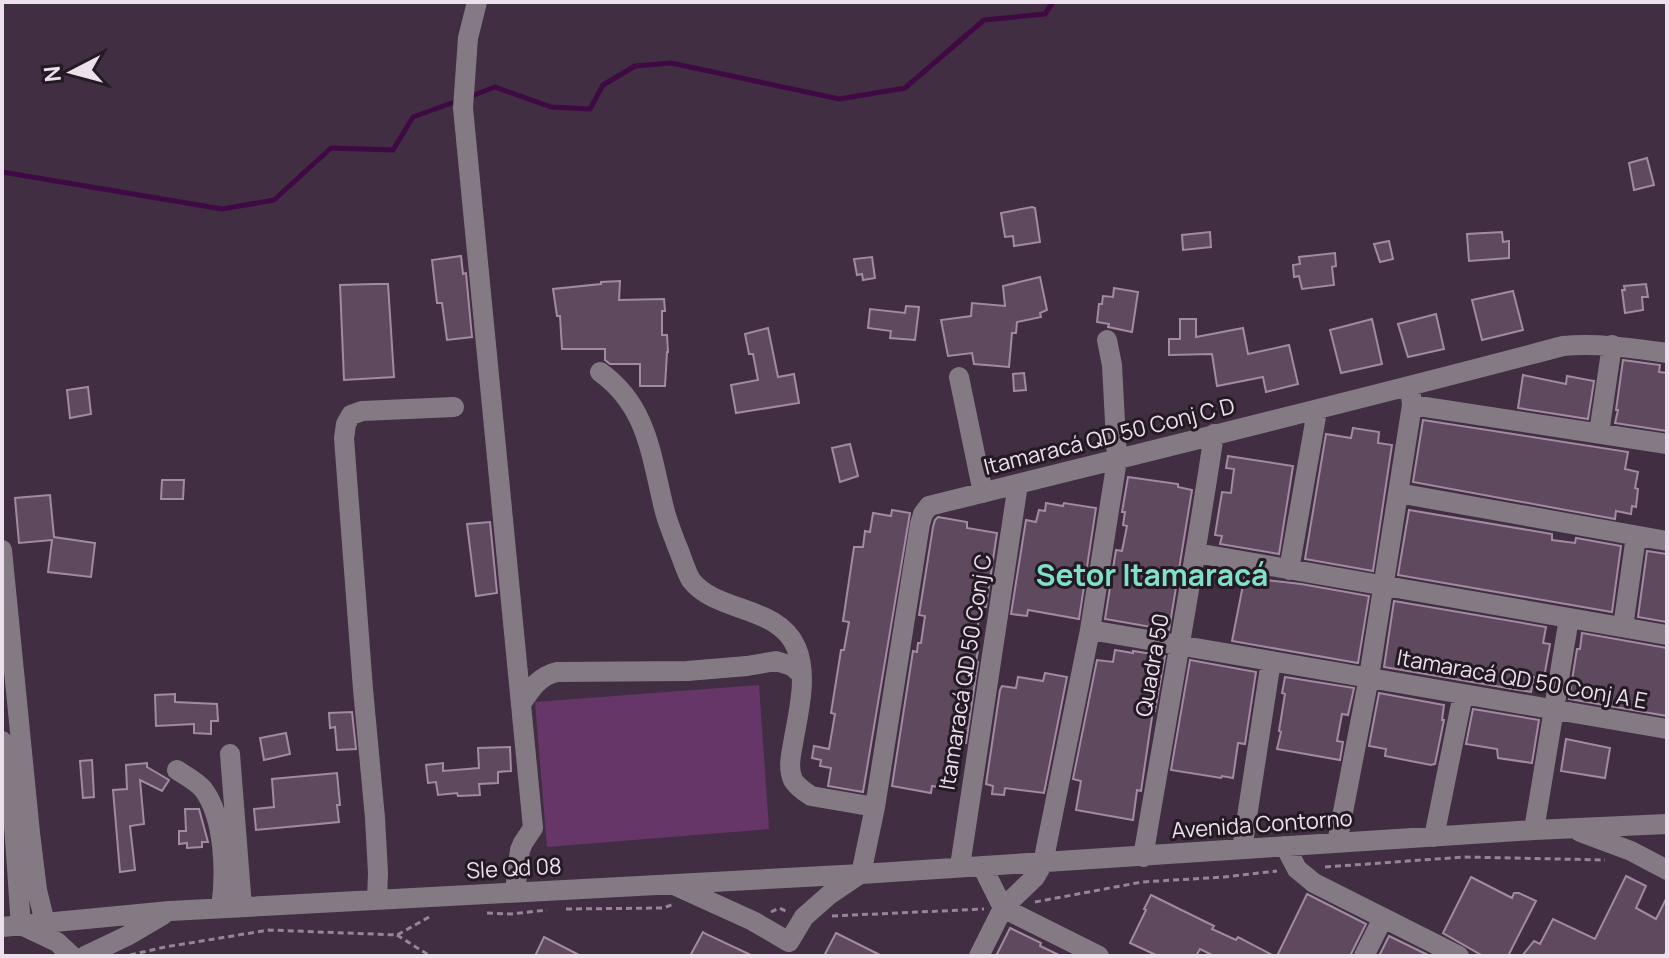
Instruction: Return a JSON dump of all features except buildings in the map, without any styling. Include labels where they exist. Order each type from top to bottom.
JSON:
[{"type":"street","points":[[477,2],[468,38],[463,108],[533,828],[520,850],[515,892]]},
{"type":"street","points":[[979,956],[1003,908],[1035,877],[1043,863],[1090,630],[1117,460],[1112,365],[1107,340]]},
{"type":"street","points":[[1599,433],[1612,345]]},
{"type":"street","name":"Itamaracá QD 50 Conj C D","points":[[861,874],[875,807],[918,535],[923,514],[929,506],[1214,434],[1317,411],[1411,396],[1563,346],[1612,345],[1667,353]]},
{"type":"street","points":[[600,372],[616,384],[640,419],[648,439],[666,515],[689,577],[699,588],[721,600],[783,628],[797,648],[801,693],[790,762],[793,779],[811,796],[875,807]]},
{"type":"street","points":[[959,377],[983,493]]},
{"type":"street","points":[[1337,843],[1369,677],[1411,396],[1667,444]]},
{"type":"street","points":[[377,900],[375,818],[344,438],[346,424],[351,415],[362,411],[454,407]]},
{"type":"street","points":[[1289,570],[1317,411]]},
{"type":"street","name":"Quadra 50","points":[[1143,857],[1214,434]]},
{"type":"street","name":"Itamaracá QD 50 Conj C","points":[[960,866],[1018,484]]},
{"type":"street","points":[[1398,493],[1667,541]]},
{"type":"street","points":[[1623,627],[1636,536]]},
{"type":"street","points":[[2,550],[30,833],[37,890],[45,923]]},
{"type":"street","points":[[1196,553],[1667,635]]},
{"type":"street","points":[[1534,830],[1569,618]]},
{"type":"street","name":"Itamaracá QD 50 Conj A E","points":[[1090,630],[1667,729]]},
{"type":"street","points":[[521,704],[531,688],[545,675],[557,672],[687,671],[776,661],[792,666],[801,674]]},
{"type":"street","points":[[1242,849],[1271,661]]},
{"type":"street","points":[[1434,837],[1463,694]]},
{"type":"street","points":[[2,741],[8,781],[12,926]]},
{"type":"street","points":[[230,754],[231,908]]},
{"type":"street","points":[[177,770],[194,780],[203,790],[215,814],[231,908]]},
{"type":"street","name":"Avenida Contorno","points":[[861,874],[1667,824]]},
{"type":"street","points":[[1569,828],[1631,851],[1667,870]]},
{"type":"street","points":[[1285,846],[1297,869],[1314,883],[1459,956]]},
{"type":"street","points":[[982,866],[1003,908],[1099,956]]},
{"type":"street","points":[[671,884],[753,921],[786,949],[804,917],[829,895],[861,874]]},
{"type":"street","name":"Sle Qd 08","points":[[170,911],[861,874]]},
{"type":"street","points":[[12,926],[170,911]]},
{"type":"street","points":[[85,956],[170,911]]},
{"type":"street","points":[[1364,956],[1383,918]]},
{"type":"street","points":[[12,926],[57,942],[72,956]]},
{"type":"path","points":[[1326,867],[1464,857],[1604,861],[1631,851]]},
{"type":"path","points":[[1033,902],[1142,882],[1297,869]]},
{"type":"path","points":[[482,913],[663,908],[699,896]]},
{"type":"path","points":[[753,921],[779,908],[804,917],[1003,908]]},
{"type":"path","points":[[397,935],[433,915]]},
{"type":"path","points":[[126,956],[269,930],[397,935],[430,956]]},
{"type":"shaded area","points":[[759,685],[769,829],[547,847],[535,702]]},
{"type":"waterway","points":[[469,97],[495,87],[551,107],[590,109],[603,85],[635,66],[671,63],[839,99],[905,88],[984,20],[1045,14],[1053,2]]},
{"type":"waterway","points":[[2,172],[222,209],[274,200],[331,148],[393,150],[413,117],[460,100]]},
{"type":"district","name":"Setor Itamaracá","points":[[1152,574]]}]
